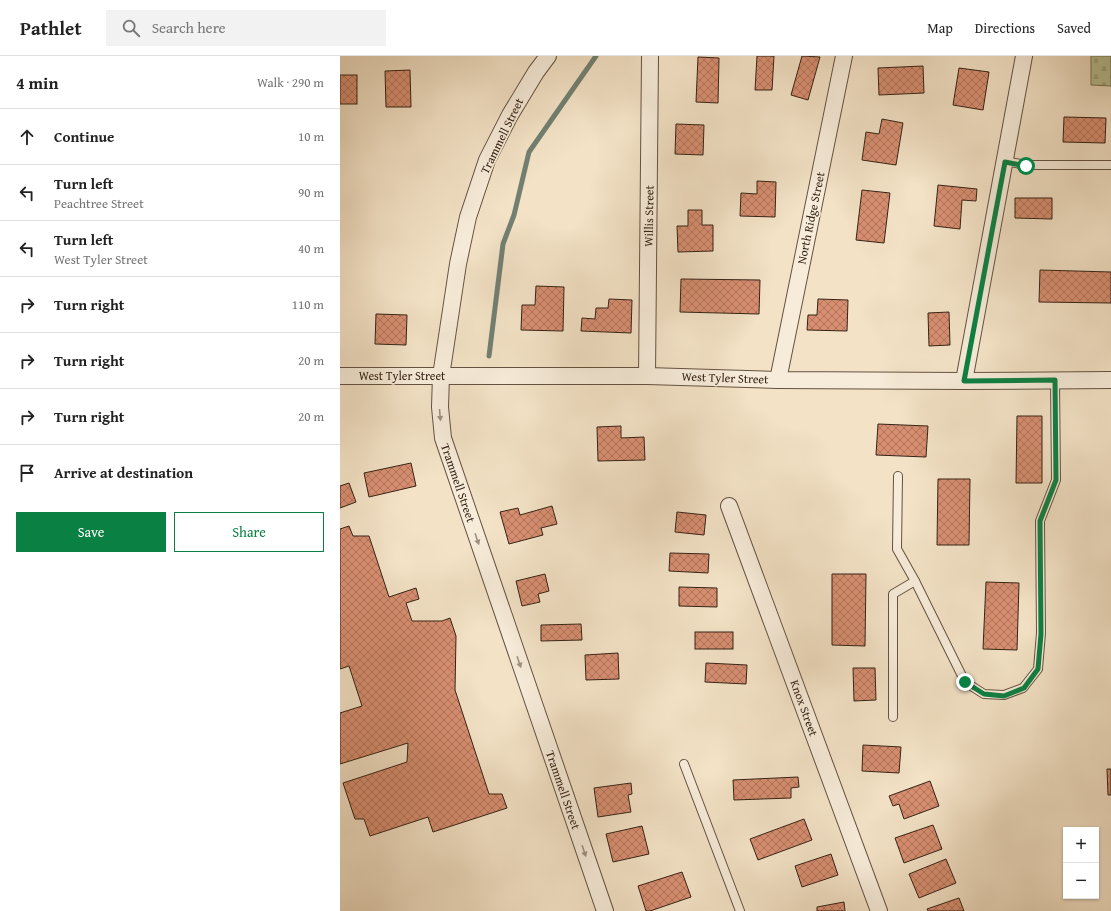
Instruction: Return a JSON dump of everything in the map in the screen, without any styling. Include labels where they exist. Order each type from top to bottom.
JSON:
[{"type":"street","name":"Trammell Street","points":[[548,56],[536,72],[510,115],[487,160],[468,217],[458,264],[441,376],[440,407],[443,438],[604,911]]},
{"type":"street","name":"Willis Street","points":[[647,376],[650,56]]},
{"type":"street","name":"North Ridge Street","points":[[778,380],[844,56]]},
{"type":"street","points":[[964,381],[1024,56]]},
{"type":"street","name":"West Tyler Street","points":[[340,376],[647,376],[778,380],[964,381],[1111,380]]},
{"type":"street","name":"Knox Street","points":[[729,506],[879,911]]},
{"type":"lane","points":[[1005,162],[1026,166],[1111,165]]},
{"type":"lane","points":[[898,476],[897,549],[915,581],[965,682],[984,694],[1004,696],[1024,688],[1038,669],[1041,634],[1040,521],[1056,480],[1055,380]]},
{"type":"lane","points":[[893,717],[894,594],[915,581]]},
{"type":"lane","points":[[684,764],[740,911]]},
{"type":"green space","points":[[1091,56],[1111,56],[1111,86],[1091,85]]},
{"type":"building","points":[[757,56],[774,56],[772,90],[755,90]]},
{"type":"building","points":[[802,56],[820,57],[808,100],[791,95]]},
{"type":"building","points":[[698,57],[719,58],[718,103],[696,102]]},
{"type":"building","points":[[923,66],[924,93],[879,95],[878,68]]},
{"type":"building","points":[[959,68],[989,72],[983,110],[953,105]]},
{"type":"building","points":[[410,70],[411,107],[386,107],[385,71]]},
{"type":"building","points":[[340,75],[357,75],[357,104],[340,104]]},
{"type":"building","points":[[1064,117],[1106,118],[1105,143],[1063,142]]},
{"type":"building","points":[[882,119],[903,123],[896,165],[862,160],[866,132],[879,134]]},
{"type":"building","points":[[676,124],[704,125],[703,155],[675,154]]},
{"type":"building","points":[[757,181],[776,182],[775,217],[740,216],[741,193],[757,194]]},
{"type":"building","points":[[938,185],[977,189],[976,201],[962,200],[960,229],[934,226]]},
{"type":"building","points":[[862,190],[890,193],[884,243],[856,240]]},
{"type":"building","points":[[1015,198],[1052,198],[1052,219],[1015,218]]},
{"type":"building","points":[[688,210],[702,210],[702,225],[713,225],[713,251],[678,252],[677,226],[688,226]]},
{"type":"building","points":[[1040,270],[1111,272],[1111,303],[1039,302]]},
{"type":"building","points":[[681,279],[760,280],[759,314],[680,312]]},
{"type":"building","points":[[536,286],[564,287],[563,331],[521,330],[522,305],[535,305]]},
{"type":"building","points":[[609,299],[632,300],[631,333],[581,331],[582,318],[595,319],[596,308],[608,308]]},
{"type":"building","points":[[818,299],[848,300],[847,331],[807,330],[808,315],[817,315]]},
{"type":"building","points":[[949,312],[950,345],[929,346],[928,313]]},
{"type":"building","points":[[376,314],[407,315],[406,345],[375,344]]},
{"type":"building","points":[[1017,416],[1042,416],[1042,483],[1016,483]]},
{"type":"building","points":[[878,424],[928,426],[926,457],[876,455]]},
{"type":"building","points":[[621,426],[621,438],[644,437],[645,460],[598,461],[597,427]]},
{"type":"building","points":[[411,463],[416,486],[369,497],[364,473]]},
{"type":"building","points":[[938,479],[970,479],[969,545],[937,545]]},
{"type":"building","points":[[349,483],[356,502],[340,508],[340,486]]},
{"type":"building","points":[[552,506],[557,524],[541,528],[543,535],[509,544],[500,512],[518,508],[520,515]]},
{"type":"building","points":[[677,512],[706,515],[704,535],[675,532]]},
{"type":"building","points":[[349,526],[353,536],[369,536],[389,597],[416,588],[419,599],[406,603],[412,621],[442,621],[450,618],[456,636],[455,690],[489,794],[502,794],[507,808],[433,832],[428,817],[370,836],[364,819],[355,819],[343,783],[407,762],[408,743],[340,764],[340,713],[362,706],[349,666],[340,669],[340,529]]},
{"type":"building","points":[[670,553],[709,554],[708,573],[669,571]]},
{"type":"building","points":[[545,574],[549,591],[538,594],[540,602],[522,606],[516,581]]},
{"type":"building","points":[[832,574],[866,574],[865,646],[832,645]]},
{"type":"building","points":[[986,582],[1019,583],[1017,650],[983,649]]},
{"type":"building","points":[[679,587],[717,588],[717,607],[679,606]]},
{"type":"building","points":[[581,624],[582,640],[541,641],[541,625]]},
{"type":"building","points":[[695,632],[733,632],[733,649],[695,649]]},
{"type":"building","points":[[618,653],[619,679],[586,680],[585,655]]},
{"type":"building","points":[[706,663],[747,665],[746,684],[705,682]]},
{"type":"building","points":[[853,668],[875,668],[876,700],[854,701]]},
{"type":"building","points":[[863,745],[901,747],[899,773],[862,771]]},
{"type":"building","points":[[1107,769],[1111,769],[1111,795],[1108,795]]},
{"type":"building","points":[[798,777],[799,787],[791,788],[791,798],[734,800],[733,780]]},
{"type":"building","points":[[930,781],[939,806],[904,819],[899,804],[893,806],[889,796]]},
{"type":"building","points":[[631,783],[632,794],[628,795],[631,812],[598,817],[594,788]]},
{"type":"building","points":[[804,819],[812,840],[758,860],[750,839]]},
{"type":"building","points":[[933,825],[942,849],[904,863],[895,838]]},
{"type":"building","points":[[642,826],[649,854],[613,862],[606,834]]},
{"type":"building","points":[[831,854],[838,875],[802,887],[795,866]]},
{"type":"building","points":[[946,859],[956,883],[919,898],[909,874]]},
{"type":"building","points":[[682,872],[691,897],[646,911],[638,886]]},
{"type":"building","points":[[959,898],[964,911],[928,911],[927,909]]},
{"type":"building","points":[[844,902],[845,911],[817,911],[817,907]]},
{"type":"waterway","points":[[489,356],[503,244],[514,215],[529,152],[596,56]]},
{"type":"route","points":[[965,682],[984,694],[1004,696],[1024,688],[1038,669],[1041,634],[1040,521],[1056,480],[1055,380],[964,381],[1005,162],[1026,166]]}]
